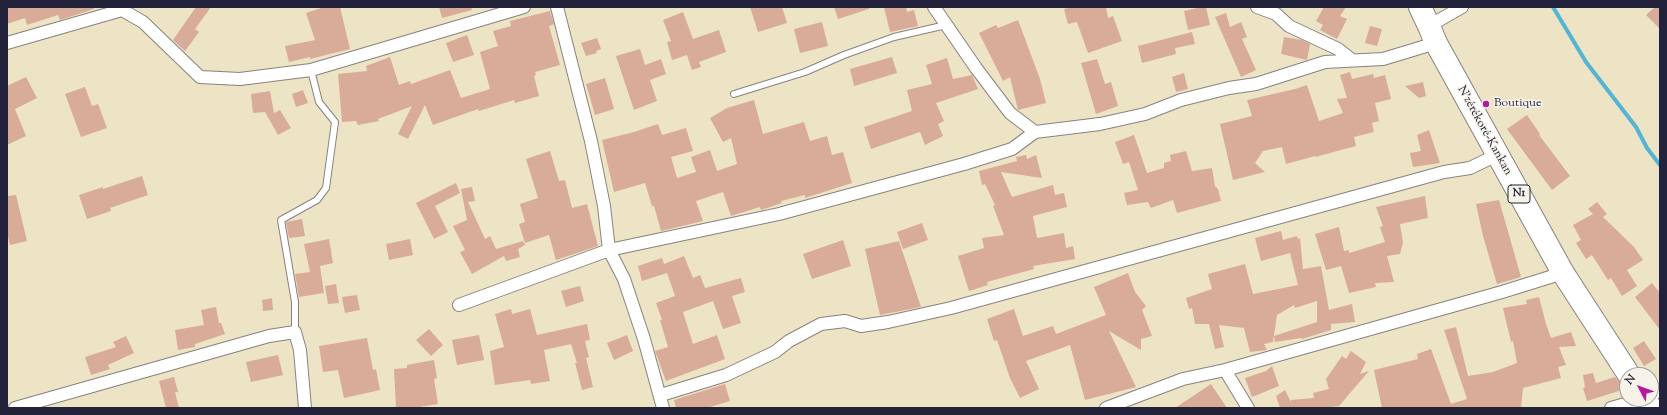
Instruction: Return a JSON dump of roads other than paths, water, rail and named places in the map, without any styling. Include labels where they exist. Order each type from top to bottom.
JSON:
[{"type":"highway","name":"N'zérékoré-Kankan","points":[[1428,25],[1497,155],[1563,273],[1624,367]]},
{"type":"street","points":[[7,43],[123,8],[143,22],[200,77],[240,79],[311,70],[524,7]]},
{"type":"street","points":[[557,7],[591,141],[604,206],[609,250],[624,279],[661,395],[663,408]]},
{"type":"street","points":[[934,7],[976,68],[1010,113],[1035,132]]},
{"type":"street","points":[[1257,7],[1276,14],[1289,26],[1338,49],[1352,60]]},
{"type":"street","points":[[459,305],[609,250],[778,214],[964,164],[1012,148],[1035,132],[1100,124],[1145,114],[1181,100],[1228,88],[1256,84],[1325,62],[1383,59],[1428,25],[1462,7]]},
{"type":"street","points":[[661,395],[726,375],[775,352],[789,341],[822,324],[845,322],[861,326],[888,322],[951,308],[1436,174],[1470,168],[1497,155]]},
{"type":"street","points":[[1106,408],[1183,379],[1225,370],[1502,292],[1563,273]]},
{"type":"street","points":[[15,408],[269,336],[295,332],[300,350],[305,408]]},
{"type":"street","points":[[1225,370],[1248,408]]},
{"type":"lane","points":[[734,94],[805,72],[844,55],[894,37],[946,25]]},
{"type":"lane","points":[[295,332],[295,302],[281,220],[317,200],[326,188],[335,122],[319,102],[311,70]]},
{"type":"waterway","points":[[1553,7],[1586,62],[1636,127],[1647,148],[1660,165]]},
{"type":"place","name":"Boutique","points":[[1486,104]]}]
